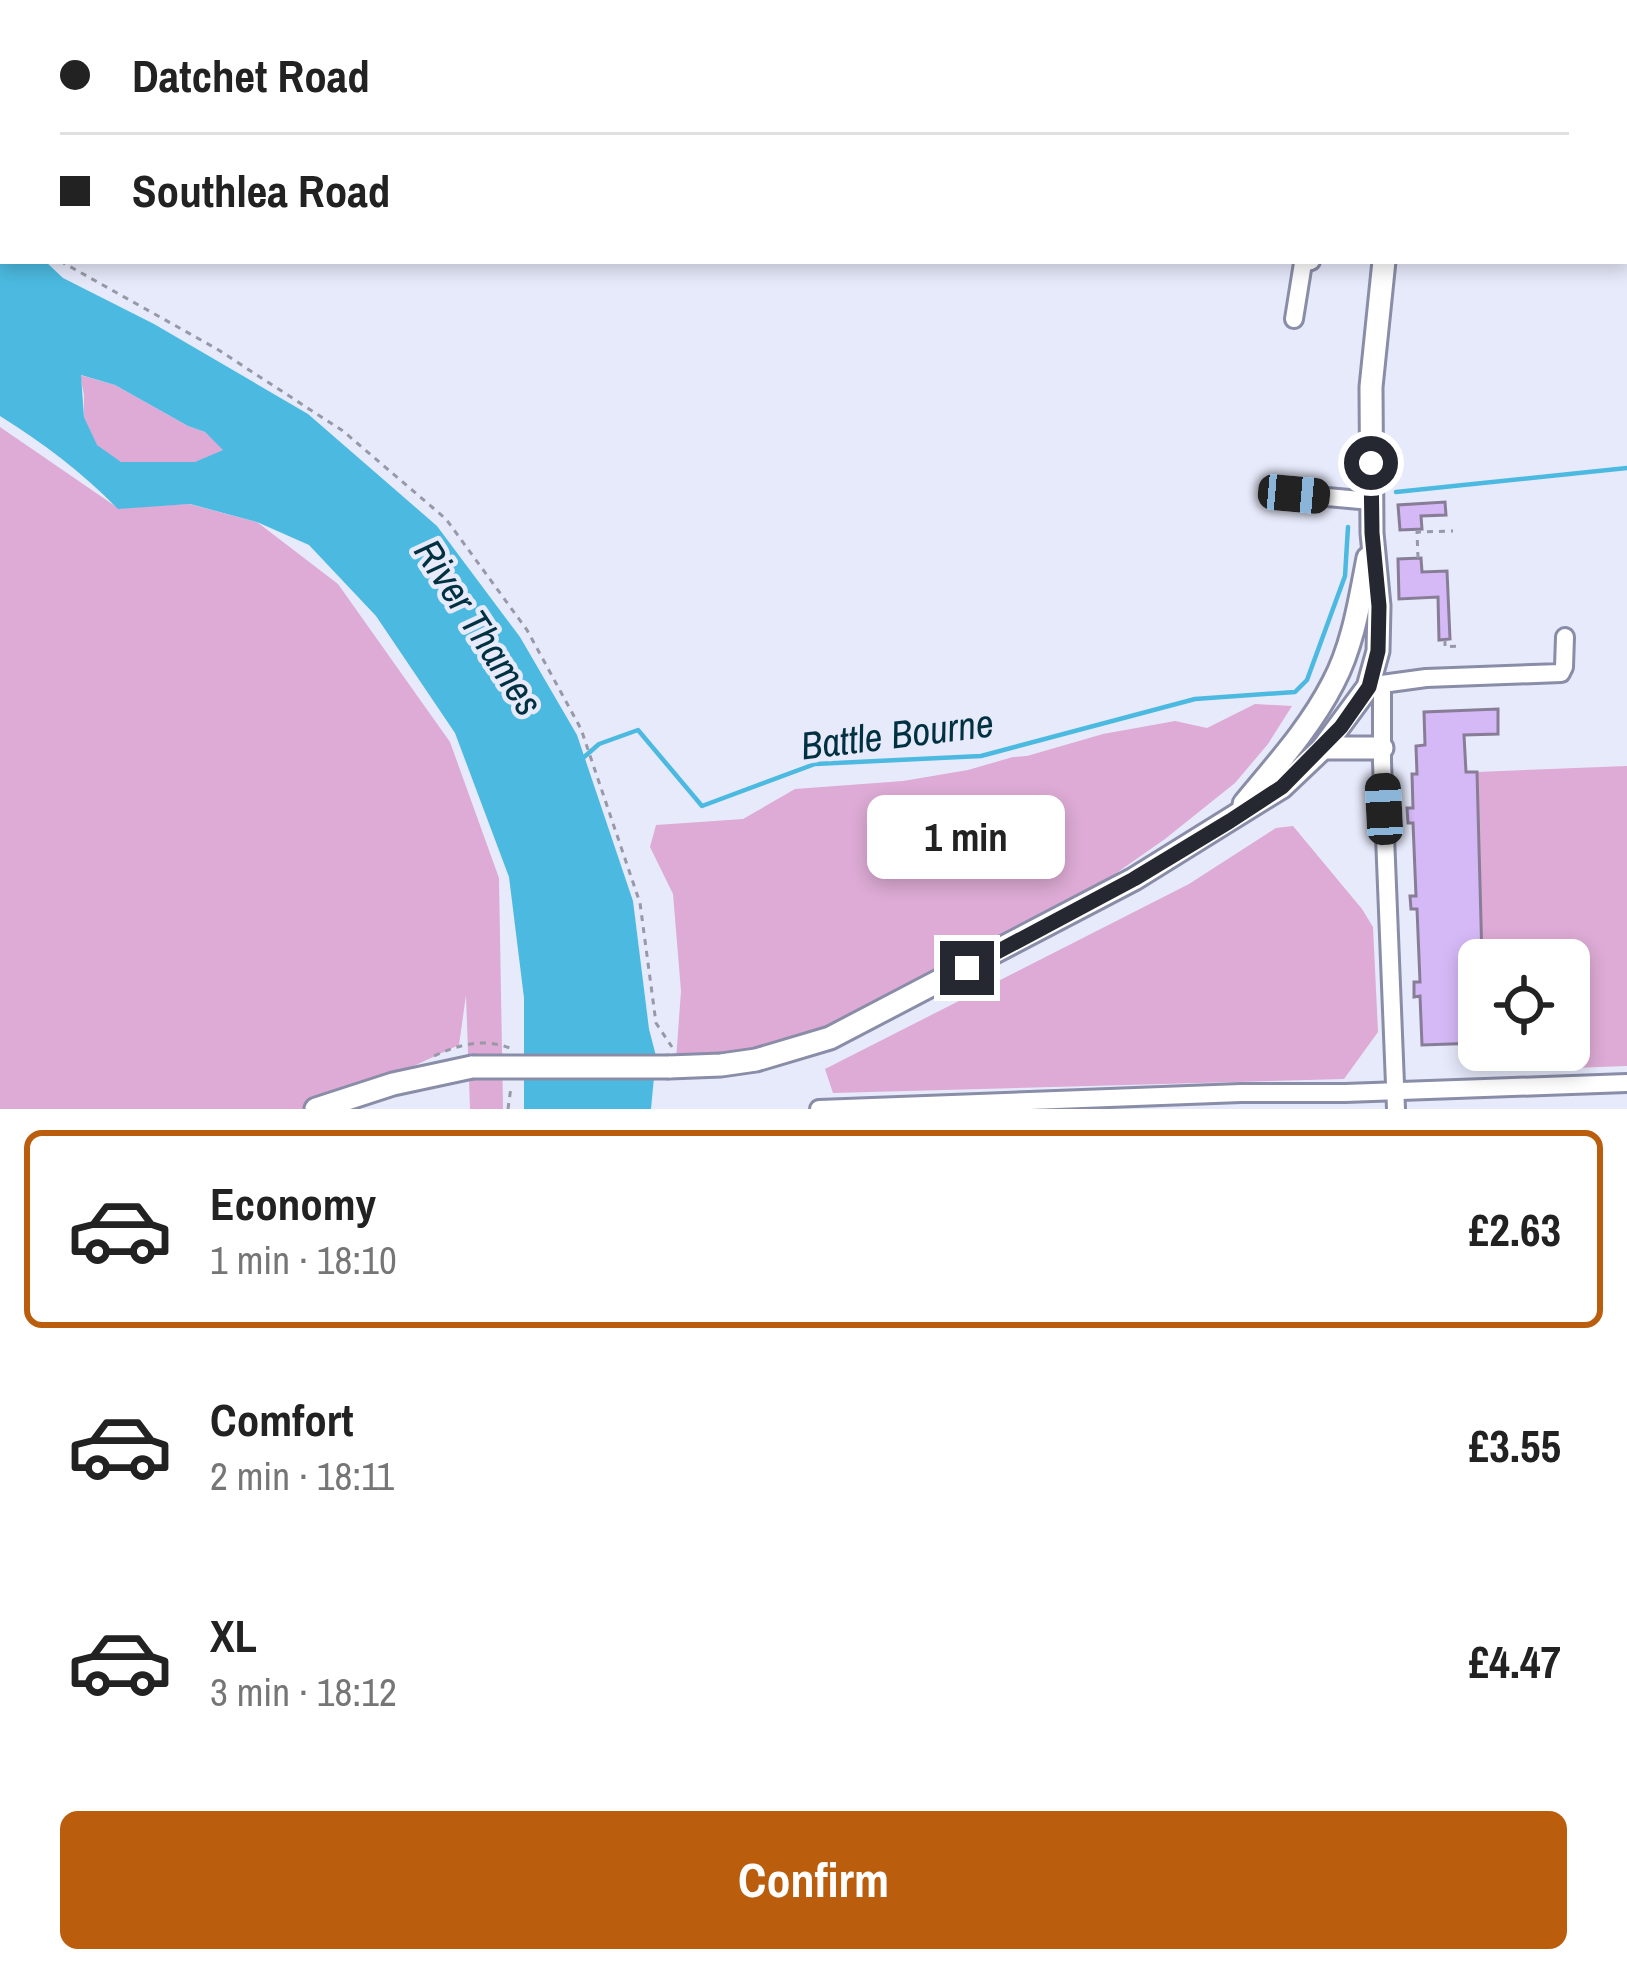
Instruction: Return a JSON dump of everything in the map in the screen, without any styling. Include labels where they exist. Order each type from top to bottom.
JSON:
[{"type":"main road","points":[[316,1109],[393,1084],[472,1067],[721,1065],[830,1038],[1102,896],[1282,787],[1323,748],[1375,686],[1379,606],[1372,533],[1371,387],[1384,264]]},
{"type":"main road","points":[[1230,821],[1304,730],[1335,680],[1358,613],[1372,533]]},
{"type":"main road","points":[[1335,680],[1375,686]]},
{"type":"main road","points":[[1323,748],[1382,748]]},
{"type":"lane","points":[[1294,319],[1303,264]]},
{"type":"lane","points":[[1294,494],[1371,501]]},
{"type":"lane","points":[[1396,1100],[1382,748],[1375,686],[1489,674],[1561,673],[1565,637]]},
{"type":"lane","points":[[819,1109],[1241,1093],[1345,1093],[1396,1100],[1627,1083]]},
{"type":"lane","points":[[1329,1109],[1345,1093]]},
{"type":"path","points":[[65,264],[217,350],[343,431],[446,519],[527,630],[581,729],[640,903],[656,1023],[672,1043]]},
{"type":"path","points":[[1418,558],[1417,532],[1453,531]]},
{"type":"path","points":[[1445,640],[1445,647],[1458,646]]},
{"type":"shaded area","points":[[80,375],[115,385],[205,432],[224,450],[196,462],[120,462],[96,445],[84,417]]},
{"type":"shaded area","points":[[0,427],[118,508],[189,504],[257,522],[338,584],[450,742],[499,878],[503,1109],[470,1109],[466,995],[459,1045],[321,1109],[0,1109]]},
{"type":"shaded area","points":[[1255,704],[1292,706],[1235,783],[1112,876],[896,995],[809,1036],[751,1053],[676,1060],[681,991],[673,894],[650,847],[656,825],[743,819],[795,789],[903,781],[968,770],[1103,734],[1175,721],[1207,728]]},
{"type":"shaded area","points":[[1627,766],[1627,1066],[1590,1067],[1590,939],[1482,939],[1477,772]]},
{"type":"shaded area","points":[[1293,826],[1373,927],[1378,1032],[1344,1079],[833,1093],[825,1069],[1189,884],[1276,828]]},
{"type":"water","name":"River Thames","points":[[0,264],[48,264],[63,278],[154,324],[308,414],[437,526],[520,637],[577,735],[633,901],[656,1056],[651,1109],[524,1109],[524,998],[509,877],[455,733],[376,616],[309,545],[257,522],[190,504],[118,509],[0,416]],"holes":[[[81,375],[115,385],[205,432],[223,450],[195,462],[121,462],[97,445],[84,417]]]},
{"type":"building","points":[[1445,502],[1446,515],[1421,516],[1422,529],[1400,530],[1398,505]]},
{"type":"building","points":[[1421,558],[1422,572],[1447,571],[1450,639],[1439,640],[1438,597],[1399,599],[1398,559]]},
{"type":"building","points":[[1498,709],[1498,734],[1464,735],[1466,772],[1477,772],[1481,939],[1458,939],[1458,1044],[1422,1045],[1420,996],[1414,997],[1414,982],[1420,982],[1417,909],[1411,909],[1410,896],[1416,896],[1413,823],[1408,823],[1407,808],[1413,808],[1416,746],[1425,745],[1424,712]]},
{"type":"waterway","name":"Battle Bourne","points":[[1396,492],[1627,468]]},
{"type":"waterway","name":"Battle Bourne","points":[[583,758],[599,744],[638,730],[702,806],[815,764],[981,756],[1195,699],[1295,692],[1307,680],[1345,576],[1348,527]]},
{"type":"route","points":[[967,968],[1134,879],[1230,821],[1282,787],[1341,727],[1369,687],[1378,651],[1371,463]]}]
